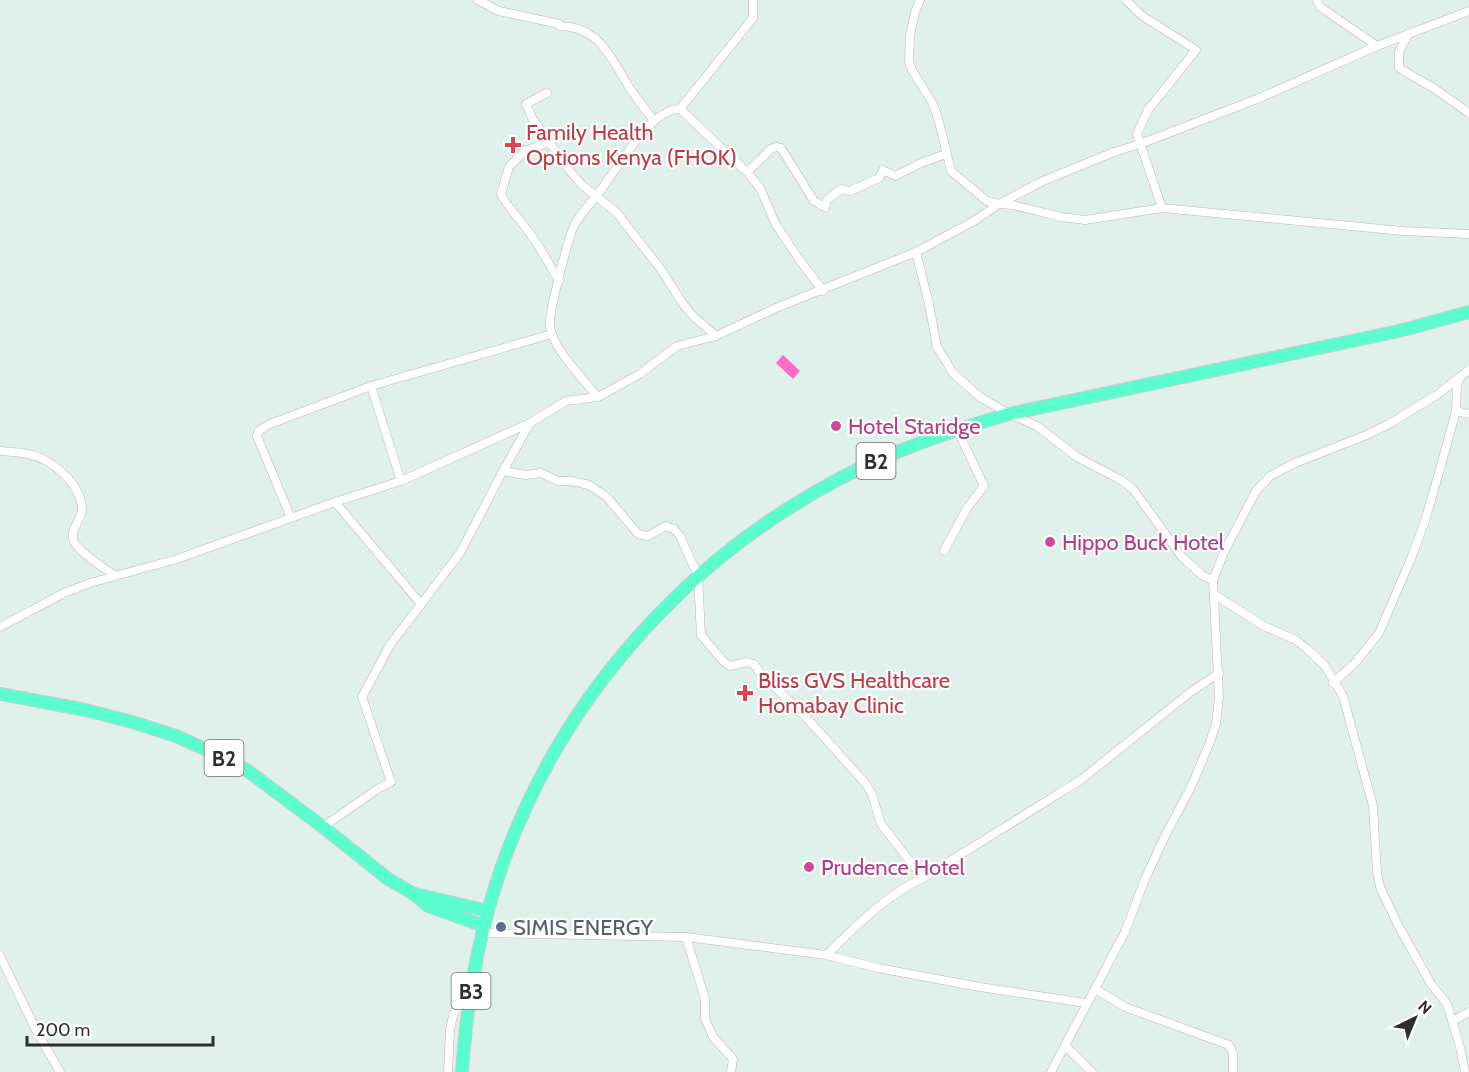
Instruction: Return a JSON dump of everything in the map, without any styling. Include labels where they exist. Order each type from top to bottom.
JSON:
[{"type":"highway","name":"B2","points":[[414,894],[488,911],[509,847],[536,786],[557,745],[611,667],[641,633],[698,576],[767,521],[814,493],[882,458],[957,429],[1009,414],[1399,331],[1469,312]]},
{"type":"highway","name":"B2","points":[[0,694],[132,722],[176,736],[248,771],[388,879],[414,894],[428,906],[483,930]]},
{"type":"highway","name":"B3","points":[[462,1072],[470,997],[488,911]]},
{"type":"street","points":[[478,0],[499,11],[560,24],[560,26],[589,33],[605,48],[631,90],[654,121]]},
{"type":"street","points":[[598,397],[575,369],[552,334],[550,320],[574,226],[617,166],[654,121],[667,112],[680,109],[753,18],[753,0]]},
{"type":"street","points":[[921,0],[915,12],[911,30],[909,62],[938,118],[951,171],[987,201],[1084,220],[1162,208],[1403,231],[1469,234]]},
{"type":"street","points":[[1126,0],[1146,19],[1196,50],[1148,110],[1137,134],[1162,208]]},
{"type":"street","points":[[1317,0],[1320,7],[1377,46]]},
{"type":"street","points":[[0,627],[64,593],[114,575],[177,559],[335,502],[401,481],[530,423],[566,401],[598,397],[640,374],[677,346],[716,336],[778,307],[916,252],[1043,181],[1257,99],[1408,33],[1469,11]]},
{"type":"street","points":[[1408,33],[1400,52],[1399,68],[1435,89],[1469,113]]},
{"type":"street","points":[[547,93],[526,104],[532,118],[570,171],[616,212],[694,317],[716,336]]},
{"type":"street","points":[[680,109],[747,172],[760,189],[782,233],[823,291]]},
{"type":"street","points":[[549,142],[525,151],[509,167],[501,194],[505,203],[543,253],[559,281]]},
{"type":"street","points":[[747,172],[771,148],[781,148],[814,201],[825,207],[828,200],[841,189],[850,192],[879,177],[883,170],[895,176],[946,154]]},
{"type":"street","points":[[916,252],[939,353],[953,373],[974,391],[1009,414],[1038,426],[1077,457],[1121,480],[1133,489],[1182,557],[1203,576],[1213,580]]},
{"type":"street","points":[[291,518],[257,436],[258,431],[270,424],[370,386],[552,334]]},
{"type":"street","points":[[1051,1072],[1125,932],[1145,879],[1210,742],[1219,697],[1213,580],[1225,550],[1248,505],[1262,483],[1270,476],[1295,463],[1389,424],[1438,394],[1469,370]]},
{"type":"street","points":[[1334,683],[1356,662],[1379,633],[1425,521],[1456,411],[1457,384],[1462,375]]},
{"type":"street","points":[[370,386],[401,481]]},
{"type":"street","points":[[1456,411],[1469,414]]},
{"type":"street","points":[[323,827],[379,788],[391,783],[362,697],[390,645],[460,553],[530,423]]},
{"type":"street","points":[[944,551],[967,508],[984,486],[957,429]]},
{"type":"street","points":[[0,452],[30,454],[61,470],[77,492],[82,507],[72,535],[73,540],[83,553],[114,575]]},
{"type":"street","points":[[503,471],[525,475],[541,473],[558,482],[572,481],[589,485],[607,497],[638,534],[648,536],[666,526],[674,529],[680,536],[698,576],[701,609],[699,626],[701,635],[707,644],[730,666],[747,662],[754,664],[760,673],[805,716],[866,784],[872,794],[881,824],[922,878]]},
{"type":"street","points":[[335,502],[421,604]]},
{"type":"street","points":[[1215,595],[1264,626],[1296,640],[1324,666],[1343,696],[1373,806],[1380,887],[1431,984],[1447,1004],[1465,1072]]},
{"type":"street","points":[[826,956],[867,916],[904,887],[1082,778],[1192,691],[1219,673]]},
{"type":"street","points":[[483,930],[686,937],[826,956],[980,987],[1086,1003]]},
{"type":"street","points":[[686,937],[705,999],[705,1019],[713,1036],[733,1059],[731,1072]]},
{"type":"street","points":[[0,956],[37,1032],[60,1072]]},
{"type":"street","points":[[1095,989],[1125,1007],[1229,1046],[1233,1053],[1233,1072]]},
{"type":"street","points":[[448,1072],[450,1029],[454,1012],[470,997]]},
{"type":"street","points":[[1453,1021],[1469,1012]]},
{"type":"street","points":[[1065,1046],[1092,1072]]},
{"type":"shaded area","points":[[783,355],[800,371],[793,379],[776,363]]},
{"type":"shaded area","name":"Bliss GVS Healthcare Homabay Clinic","points":[[747,683],[754,694],[742,702],[736,692]]},
{"type":"place","name":"Family Health Options Kenya (FHOK)","points":[[513,145]]},
{"type":"place","name":"Hotel Staridge","points":[[836,426]]},
{"type":"place","name":"Hippo Buck Hotel","points":[[1050,542]]},
{"type":"place","name":"Bliss GVS Healthcare Homabay Clinic","points":[[745,693]]},
{"type":"place","name":"Prudence Hotel","points":[[809,867]]},
{"type":"place","name":"SIMIS ENERGY","points":[[501,927]]}]
